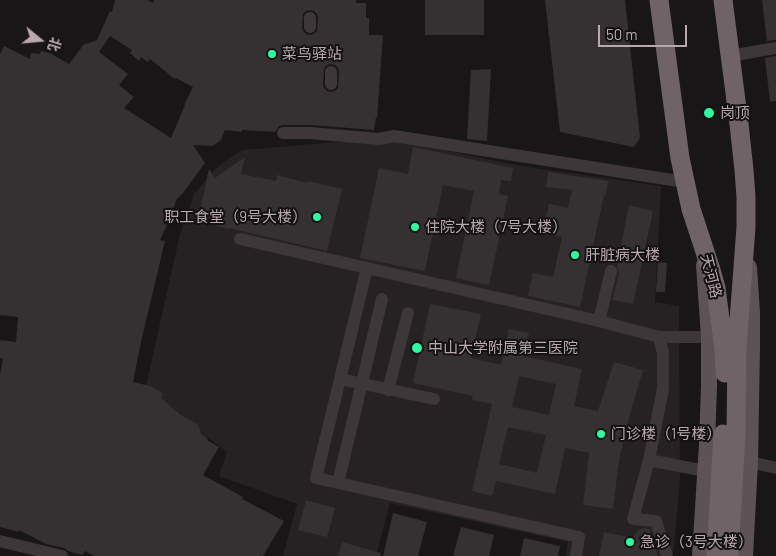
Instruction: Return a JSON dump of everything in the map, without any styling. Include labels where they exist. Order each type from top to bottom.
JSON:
[{"type":"highway","name":"天河路","points":[[659,0],[676,134],[685,182],[691,209],[716,288],[724,349],[742,556]]},
{"type":"highway","name":"天河路","points":[[709,554],[730,434],[746,227],[744,170],[723,0]]},
{"type":"main road","points":[[742,556],[746,532],[750,462],[752,318],[746,227]]},
{"type":"main road","points":[[703,245],[709,337],[706,470],[709,554]]},
{"type":"street","points":[[730,56],[776,48]]},
{"type":"street","points":[[283,133],[310,133],[379,139],[394,136],[685,182]]},
{"type":"street","points":[[240,239],[599,321],[659,337],[709,337]]},
{"type":"street","points":[[367,268],[316,478],[579,537],[576,556]]},
{"type":"street","points":[[599,321],[611,271]]},
{"type":"street","points":[[338,483],[382,298]]},
{"type":"street","points":[[388,390],[408,313]]},
{"type":"street","points":[[659,337],[663,353],[664,389],[649,460],[633,519],[656,521],[667,556]]},
{"type":"street","points":[[340,379],[434,399]]},
{"type":"street","points":[[649,460],[706,470]]},
{"type":"street","points":[[750,462],[776,468]]},
{"type":"street","points":[[0,541],[62,556]]},
{"type":"shaded area","name":"中山大学附属第三医院","points":[[384,138],[521,166],[661,186],[655,302],[679,306],[680,480],[673,556],[566,556],[568,542],[390,503],[376,556],[283,556],[297,504],[219,476],[227,452],[145,390],[180,234],[194,194],[218,166],[242,150]]},
{"type":"building","points":[[115,0],[147,0],[153,3],[154,0],[356,0],[356,3],[366,3],[366,18],[369,18],[369,35],[383,35],[377,118],[374,130],[311,125],[283,125],[279,126],[275,132],[225,130],[221,140],[213,146],[193,145],[205,163],[176,200],[174,208],[172,207],[164,224],[167,225],[160,240],[165,241],[133,382],[150,386],[163,393],[161,398],[182,416],[197,424],[200,432],[207,440],[219,447],[203,475],[243,497],[242,499],[284,521],[263,556],[94,556],[85,551],[82,555],[46,544],[19,530],[19,532],[0,527],[0,375],[3,358],[0,358],[0,340],[16,342],[18,317],[0,315],[0,54],[4,46],[30,59],[31,53],[40,54],[41,51],[53,54],[69,64],[85,43],[97,40],[110,11],[112,12]],"holes":[[[310,10],[314,11],[318,18],[317,31],[310,35],[306,34],[302,27],[303,14]],[[110,36],[132,50],[130,53],[139,61],[141,57],[148,62],[150,59],[175,79],[193,87],[171,138],[124,108],[134,97],[119,85],[128,74],[99,52]],[[327,65],[335,65],[339,72],[338,88],[331,92],[327,91],[323,84],[324,68]]]},
{"type":"building","points":[[425,0],[484,0],[484,35],[425,35]]},
{"type":"building","points":[[545,0],[625,0],[640,138],[634,147],[560,132]]},
{"type":"building","points":[[762,0],[776,0],[776,40],[767,41]]},
{"type":"building","points":[[776,56],[776,101],[770,102],[765,58]]},
{"type":"building","points":[[491,69],[487,141],[467,139],[471,70]]},
{"type":"building","name":"住院大楼（7号大楼）","points":[[413,147],[513,168],[511,181],[501,180],[499,194],[508,196],[489,285],[456,278],[474,191],[443,185],[425,271],[360,258],[379,168],[408,174]]},
{"type":"building","points":[[245,157],[241,174],[276,181],[277,175],[307,183],[308,181],[342,189],[327,251],[216,226],[218,221],[199,216],[209,169],[215,178]]},
{"type":"building","name":"肝脏病大楼","points":[[548,172],[608,181],[580,307],[528,296],[533,273],[553,277],[562,237],[542,233],[549,204],[568,208],[572,190],[546,187]]},
{"type":"building","points":[[629,205],[653,211],[633,304],[612,300],[619,273],[617,266]]},
{"type":"building","points":[[658,262],[667,263],[665,292],[656,292]]},
{"type":"building","points":[[430,304],[481,314],[471,358],[501,365],[509,329],[529,333],[523,356],[582,369],[574,406],[598,411],[614,362],[643,370],[619,460],[613,509],[583,505],[589,453],[565,448],[555,494],[496,481],[492,496],[472,491],[492,404],[472,400],[473,396],[413,383]],"holes":[[[519,376],[556,384],[549,415],[512,407]],[[508,427],[546,435],[537,473],[499,464]]]},
{"type":"building","points":[[306,500],[335,508],[327,537],[298,530]]},
{"type":"building","points":[[393,513],[427,522],[418,556],[383,556]]},
{"type":"building","points":[[461,527],[494,535],[489,556],[453,556]]},
{"type":"building","name":"急诊（3号大楼）","points":[[645,528],[650,530],[658,556],[599,556],[604,532],[633,538],[638,530]]},
{"type":"building","points":[[524,538],[560,546],[558,556],[520,556]]},
{"type":"building","points":[[342,542],[381,553],[380,556],[338,556]]},
{"type":"place","name":"菜鸟驿站","points":[[272,54]]},
{"type":"place","name":"岗顶","points":[[709,113]]},
{"type":"place","name":"职工食堂（9号大楼）","points":[[317,217]]},
{"type":"place","name":"住院大楼（7号大楼）","points":[[415,227]]},
{"type":"place","name":"肝脏病大楼","points":[[575,255]]},
{"type":"place","name":"中山大学附属第三医院","points":[[417,348]]},
{"type":"place","name":"门诊楼（1号楼）","points":[[601,434]]},
{"type":"place","name":"急诊（3号大楼）","points":[[630,542]]}]
